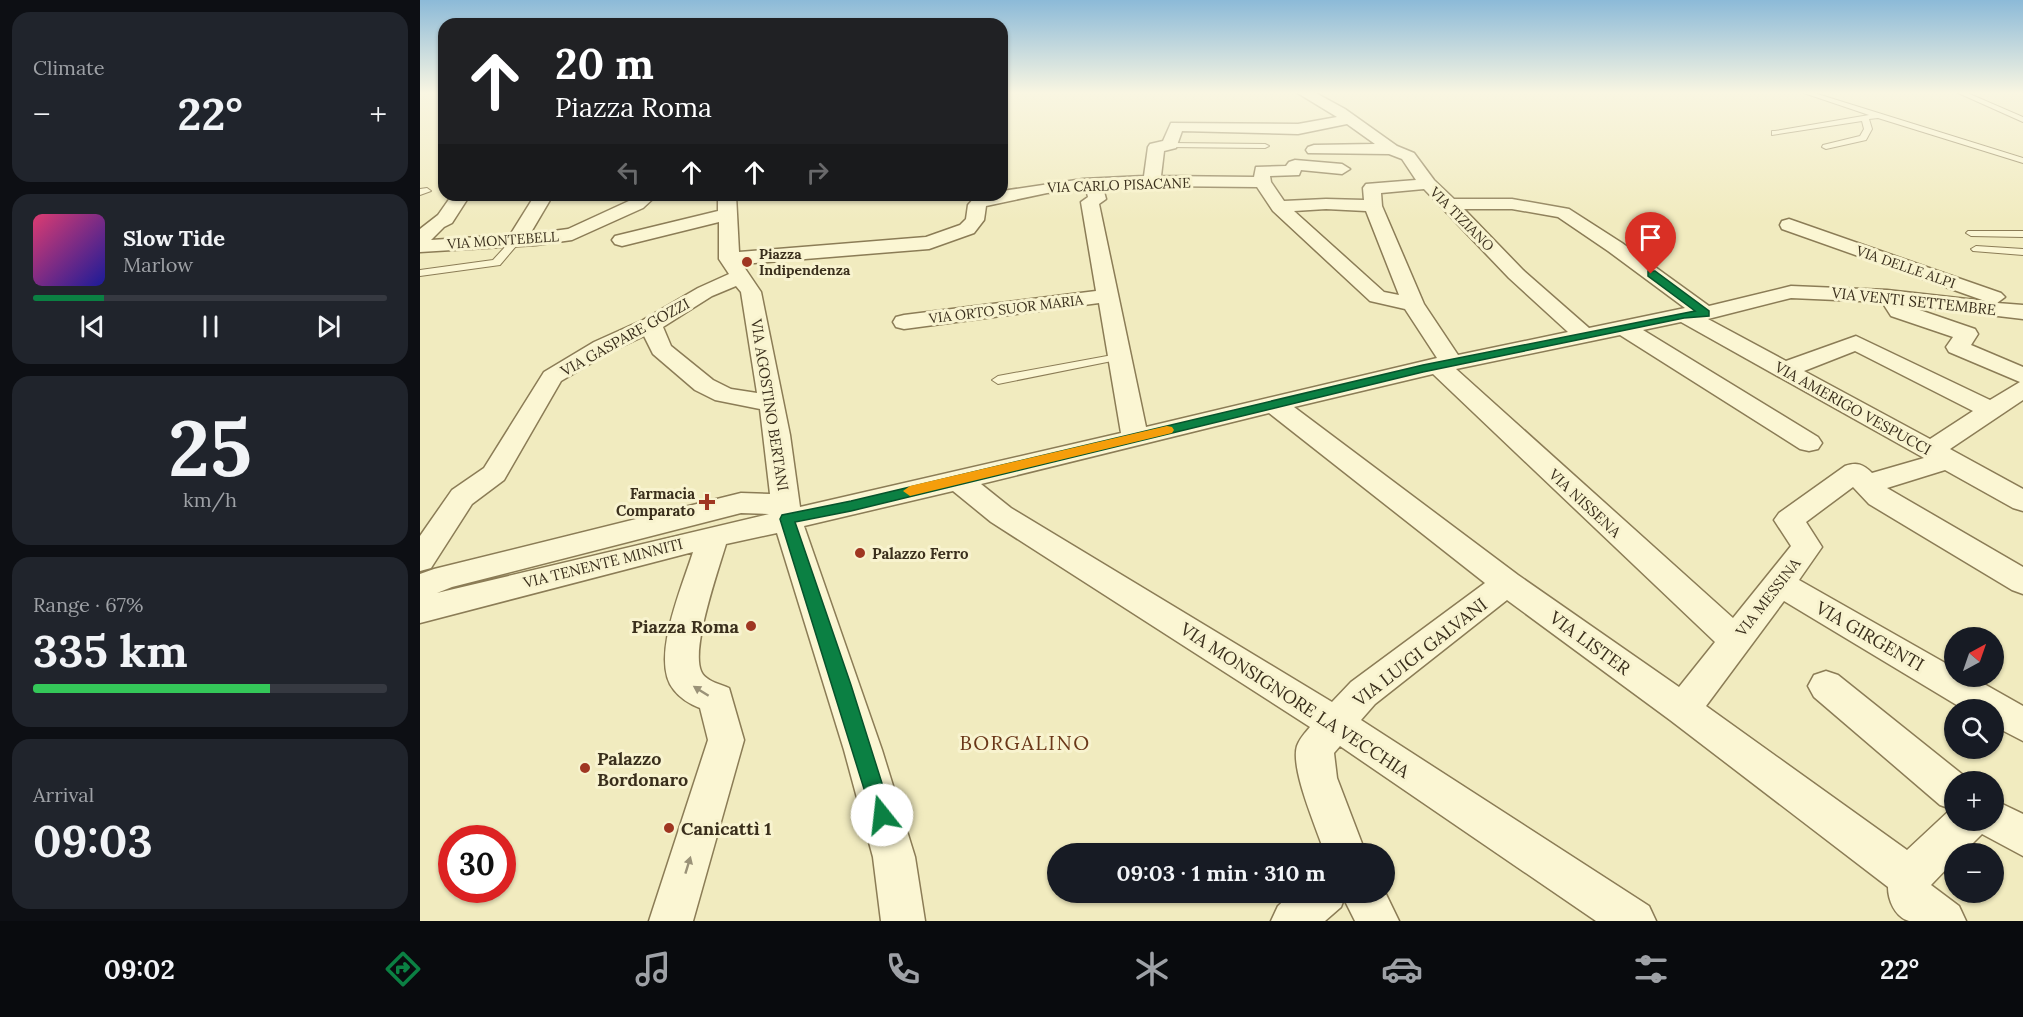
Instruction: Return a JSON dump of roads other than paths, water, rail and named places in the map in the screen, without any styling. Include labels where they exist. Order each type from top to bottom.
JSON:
[{"type":"street","points":[[1152,183],[1156,147],[1170,145],[1173,135]]},
{"type":"street","name":"VIA TIZIANO","points":[[1372,135],[1408,156],[1428,184],[1516,274],[1585,336]]},
{"type":"street","points":[[1314,150],[1391,148]]},
{"type":"street","points":[[1342,169],[1295,165],[1293,171],[1262,171],[1262,182],[1279,207],[1377,297],[1413,304]]},
{"type":"street","name":"VIA CARLO PISACANE","points":[[1008,196],[1047,187],[1262,182]]},
{"type":"street","points":[[1279,207],[1326,204],[1373,206],[1372,188],[1428,184]]},
{"type":"street","points":[[1093,185],[1097,199],[1090,202],[1135,438]]},
{"type":"street","points":[[420,240],[437,223],[445,219],[457,201]]},
{"type":"street","points":[[517,239],[539,201]]},
{"type":"street","name":"VIA MONTEBELL","points":[[420,246],[536,239],[572,234],[641,201]]},
{"type":"street","name":"VIA CARLO PISACANE","points":[[740,276],[929,243],[967,229],[975,220],[977,205],[984,201]]},
{"type":"street","name":"VIA AMERIGO VESPUCCI","points":[[1449,204],[1512,204],[1563,213],[1615,247],[1694,314],[1785,370],[2023,501]]},
{"type":"street","points":[[622,240],[727,205],[740,276]]},
{"type":"street","name":"VIA NISSENA","points":[[1373,206],[1413,304],[1444,364],[1735,640]]},
{"type":"street","name":"VIA DELLE ALPI","points":[[1789,225],[2023,307]]},
{"type":"street","name":"VIA GASPARE GOZZI","points":[[424,550],[462,497],[494,474],[552,377],[602,347],[651,325],[705,292],[740,276]]},
{"type":"street","name":"VIA AGOSTINO BERTANI","points":[[740,276],[771,403],[786,512]]},
{"type":"street","name":"VIA VENTI SETTEMBRE","points":[[786,512],[851,506],[1444,364],[1694,314],[1791,292],[1887,296],[2023,312]]},
{"type":"street","name":"VIA ORTO SUOR MARIA","points":[[904,322],[1107,296]]},
{"type":"street","points":[[1887,296],[1899,311],[1967,334],[1957,347],[2023,376]]},
{"type":"street","points":[[651,325],[661,349],[704,385],[724,395],[771,403]]},
{"type":"street","points":[[1624,328],[1809,443]]},
{"type":"street","points":[[1785,370],[1856,343],[1991,410]]},
{"type":"street","name":"VIA MESSINA","points":[[1683,709],[1807,547],[1789,519],[1861,478],[1940,455],[1991,410],[2023,389]]},
{"type":"street","name":"VIA LISTER","points":[[1273,404],[1507,583],[1683,709],[1909,877]]},
{"type":"street","points":[[1861,478],[1879,496],[2023,582]]},
{"type":"street","name":"VIA MONSIGNORE LA VECCHIA","points":[[957,479],[1001,515],[1335,723],[1634,921]]},
{"type":"street","name":"VIA TENENTE MINNITI","points":[[420,587],[445,577],[741,503],[786,512]]},
{"type":"street","points":[[786,512],[846,697],[894,858],[903,921]]},
{"type":"street","name":"VIA TENENTE MINNITI","points":[[420,610],[713,536],[786,512]]},
{"type":"street","points":[[671,921],[726,740],[716,699],[698,690],[686,679],[681,648],[713,536]]},
{"type":"street","name":"VIA LUIGI GALVANI","points":[[1342,843],[1318,778],[1315,748],[1364,693],[1507,583]]},
{"type":"street","name":"VIA GIRGENTI","points":[[1779,583],[2023,725]]},
{"type":"street","points":[[1826,686],[1944,784]]},
{"type":"street","points":[[2004,825],[2023,836]]},
{"type":"street","points":[[1944,921],[1910,895],[1909,877],[1957,831]]},
{"type":"street","points":[[1293,921],[1313,903]]},
{"type":"street","points":[[1368,903],[1377,921]]},
{"type":"lane","points":[[1826,147],[1863,138],[1865,135]]},
{"type":"lane","points":[[1943,135],[2023,161]]},
{"type":"lane","points":[[1170,145],[1265,146]]},
{"type":"lane","points":[[1971,233],[2023,234]]},
{"type":"lane","points":[[420,273],[496,263],[517,239]]},
{"type":"lane","points":[[1976,249],[2023,252]]},
{"type":"lane","points":[[998,380],[1118,357]]},
{"type":"place","name":"Piazza Indipendenza","points":[[747,262]]},
{"type":"place","name":"Farmacia Comparato","points":[[707,502]]},
{"type":"place","name":"Palazzo Ferro","points":[[860,553]]},
{"type":"place","name":"Piazza Roma","points":[[751,626]]},
{"type":"place","name":"Palazzo Bordonaro","points":[[585,768]]},
{"type":"place","name":"Canicattì 1","points":[[669,828]]},
{"type":"district","name":"BORGALINO","points":[[1025,742]]}]
